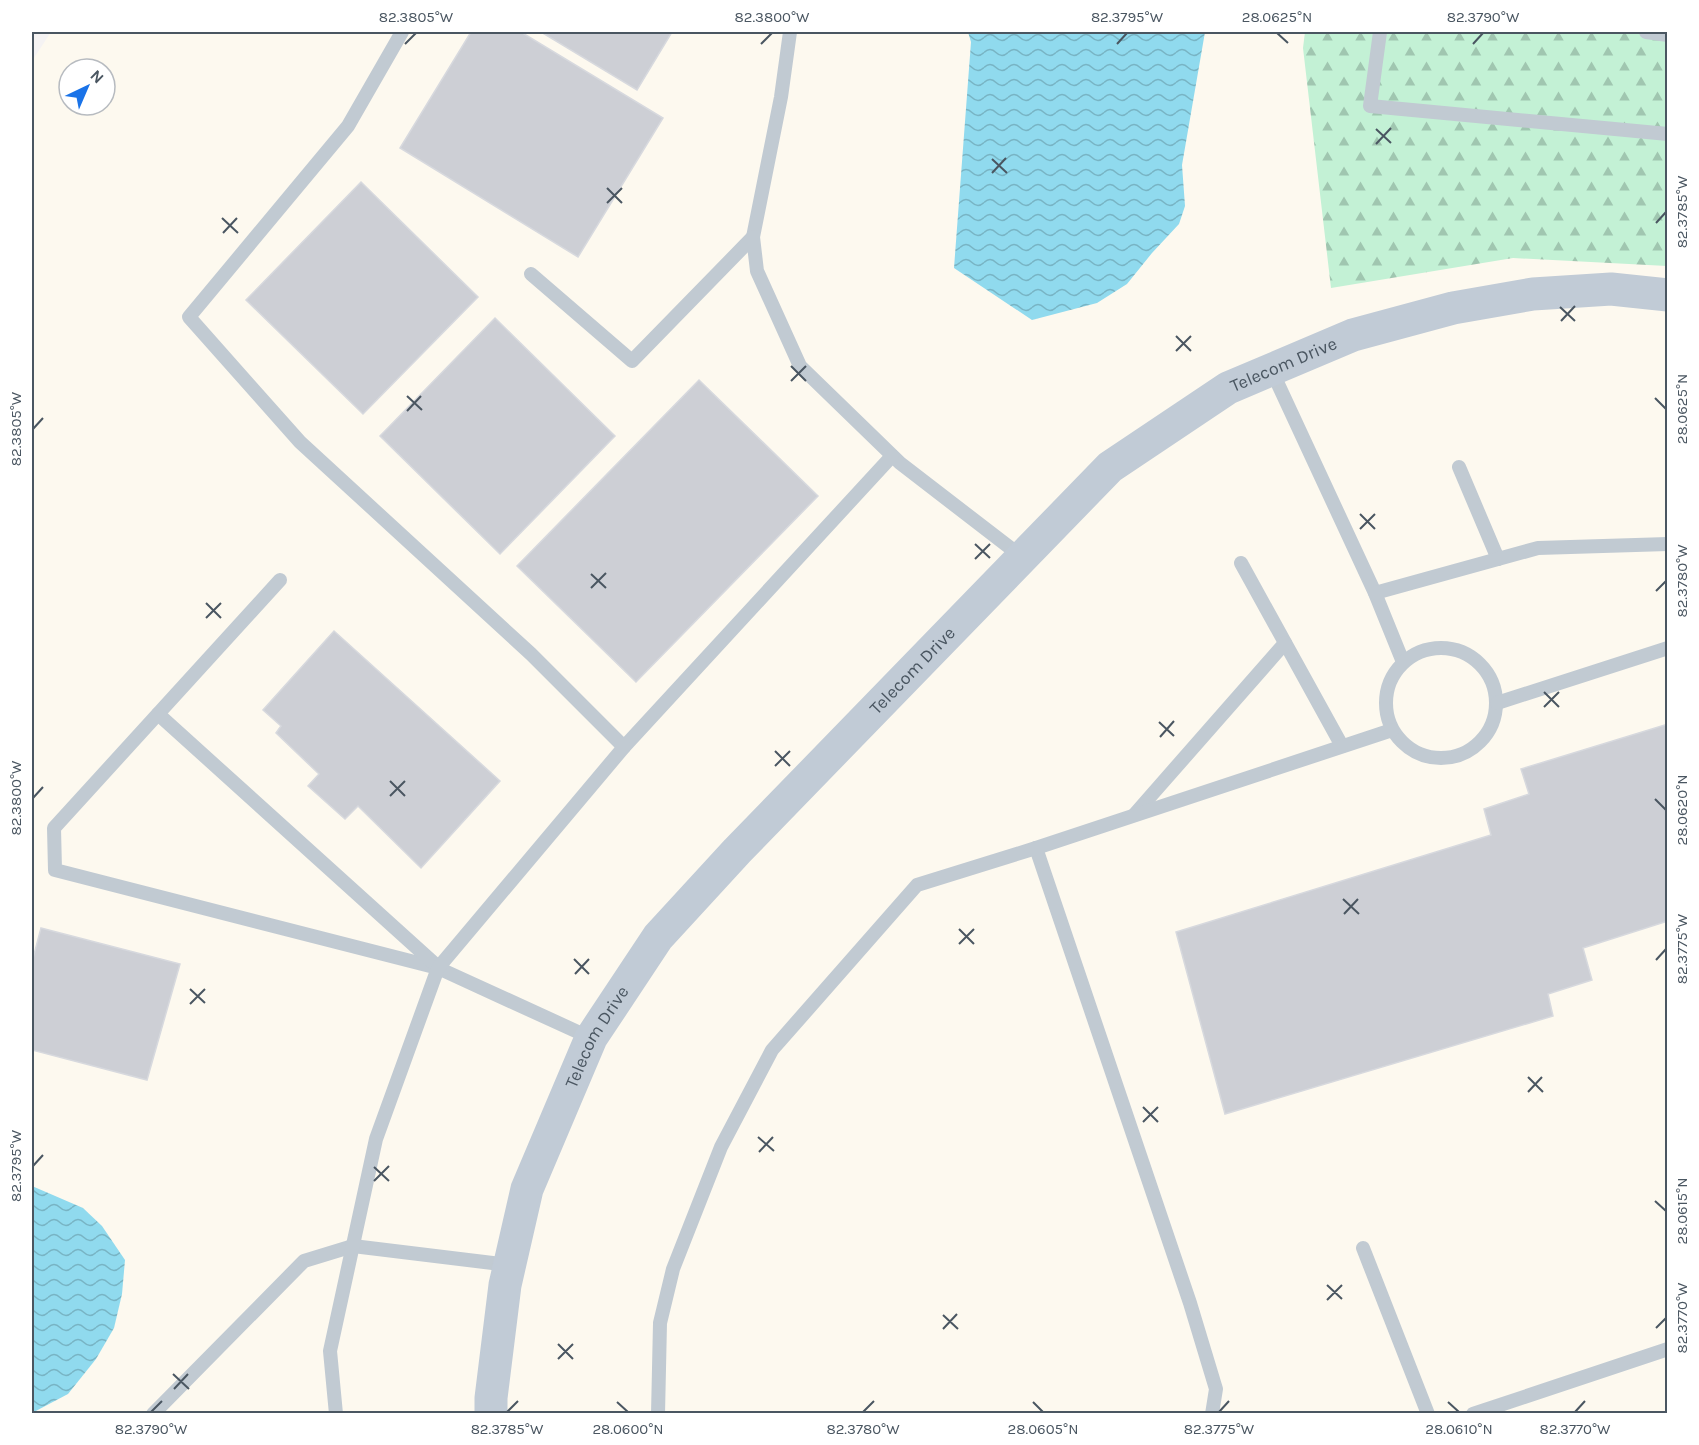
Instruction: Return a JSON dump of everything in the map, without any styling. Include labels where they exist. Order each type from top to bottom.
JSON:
[{"type":"street","name":"Telecom Drive","points":[[491,1413],[505,1285],[527,1189],[591,1038],[658,937],[737,851],[1110,467],[1228,388],[1353,335],[1453,308],[1533,294],[1611,289],[1668,295]]},
{"type":"lane","points":[[402,32],[348,126],[189,317],[300,442],[531,654],[624,747]]},
{"type":"lane","points":[[790,32],[781,97],[753,237],[757,271],[801,366],[892,456],[1022,556]]},
{"type":"lane","points":[[1380,32],[1370,106],[1668,134]]},
{"type":"lane","points":[[1646,32],[1668,35]]},
{"type":"lane","points":[[531,274],[632,361],[753,237]]},
{"type":"lane","points":[[1271,369],[1376,593],[1403,662]]},
{"type":"lane","points":[[336,1413],[330,1351],[376,1138],[438,968],[624,747],[892,456]]},
{"type":"lane","points":[[1459,467],[1498,559]]},
{"type":"lane","points":[[1376,593],[1538,548],[1668,544]]},
{"type":"lane","points":[[1241,563],[1342,746]]},
{"type":"lane","points":[[280,580],[54,828],[55,870],[438,968],[591,1038]]},
{"type":"lane","points":[[1134,816],[1285,643]]},
{"type":"lane","points":[[1436,648],[1455,649],[1471,657],[1485,669],[1493,685],[1497,703],[1493,721],[1485,737],[1472,750],[1454,757],[1437,758],[1419,754],[1403,744],[1392,730],[1386,712],[1386,694],[1392,677],[1403,662],[1418,652],[1436,648]]},
{"type":"lane","points":[[1497,703],[1668,648]]},
{"type":"lane","points":[[158,714],[438,968]]},
{"type":"lane","points":[[658,1413],[660,1323],[673,1269],[722,1147],[772,1050],[916,885],[1036,848],[1392,730]]},
{"type":"lane","points":[[1036,848],[1190,1303],[1216,1389],[1212,1413]]},
{"type":"lane","points":[[153,1413],[304,1260],[353,1246],[509,1265]]},
{"type":"lane","points":[[1364,1248],[1428,1413]]},
{"type":"lane","points":[[1473,1413],[1668,1349]]},
{"type":"shaded area","points":[[51,32],[1667,32],[1667,1413],[32,1413],[32,61]]},
{"type":"green space","points":[[1305,32],[1667,32],[1667,266],[1513,258],[1331,288],[1303,48]]},
{"type":"water","points":[[968,32],[1205,32],[1182,165],[1185,206],[1179,224],[1127,284],[1097,303],[1032,320],[954,268],[971,42]]},
{"type":"water","points":[[32,1186],[83,1208],[102,1226],[125,1260],[122,1294],[114,1328],[96,1359],[68,1394],[32,1413]]},
{"type":"building","points":[[471,32],[521,32],[663,118],[578,257],[400,148]]},
{"type":"building","points":[[541,32],[672,32],[637,90]]},
{"type":"building","points":[[361,182],[478,297],[363,414],[246,300]]},
{"type":"building","points":[[495,318],[615,436],[500,554],[380,436]]},
{"type":"building","points":[[699,380],[818,496],[636,682],[517,566]]},
{"type":"building","points":[[334,631],[500,781],[421,868],[358,806],[345,819],[308,786],[319,774],[276,733],[281,726],[263,710]]},
{"type":"building","points":[[1668,724],[1668,921],[1583,948],[1592,980],[1548,994],[1553,1016],[1225,1114],[1176,932],[1491,835],[1484,809],[1529,794],[1521,769]]},
{"type":"building","points":[[41,928],[180,964],[147,1080],[32,1050],[32,962]]}]
